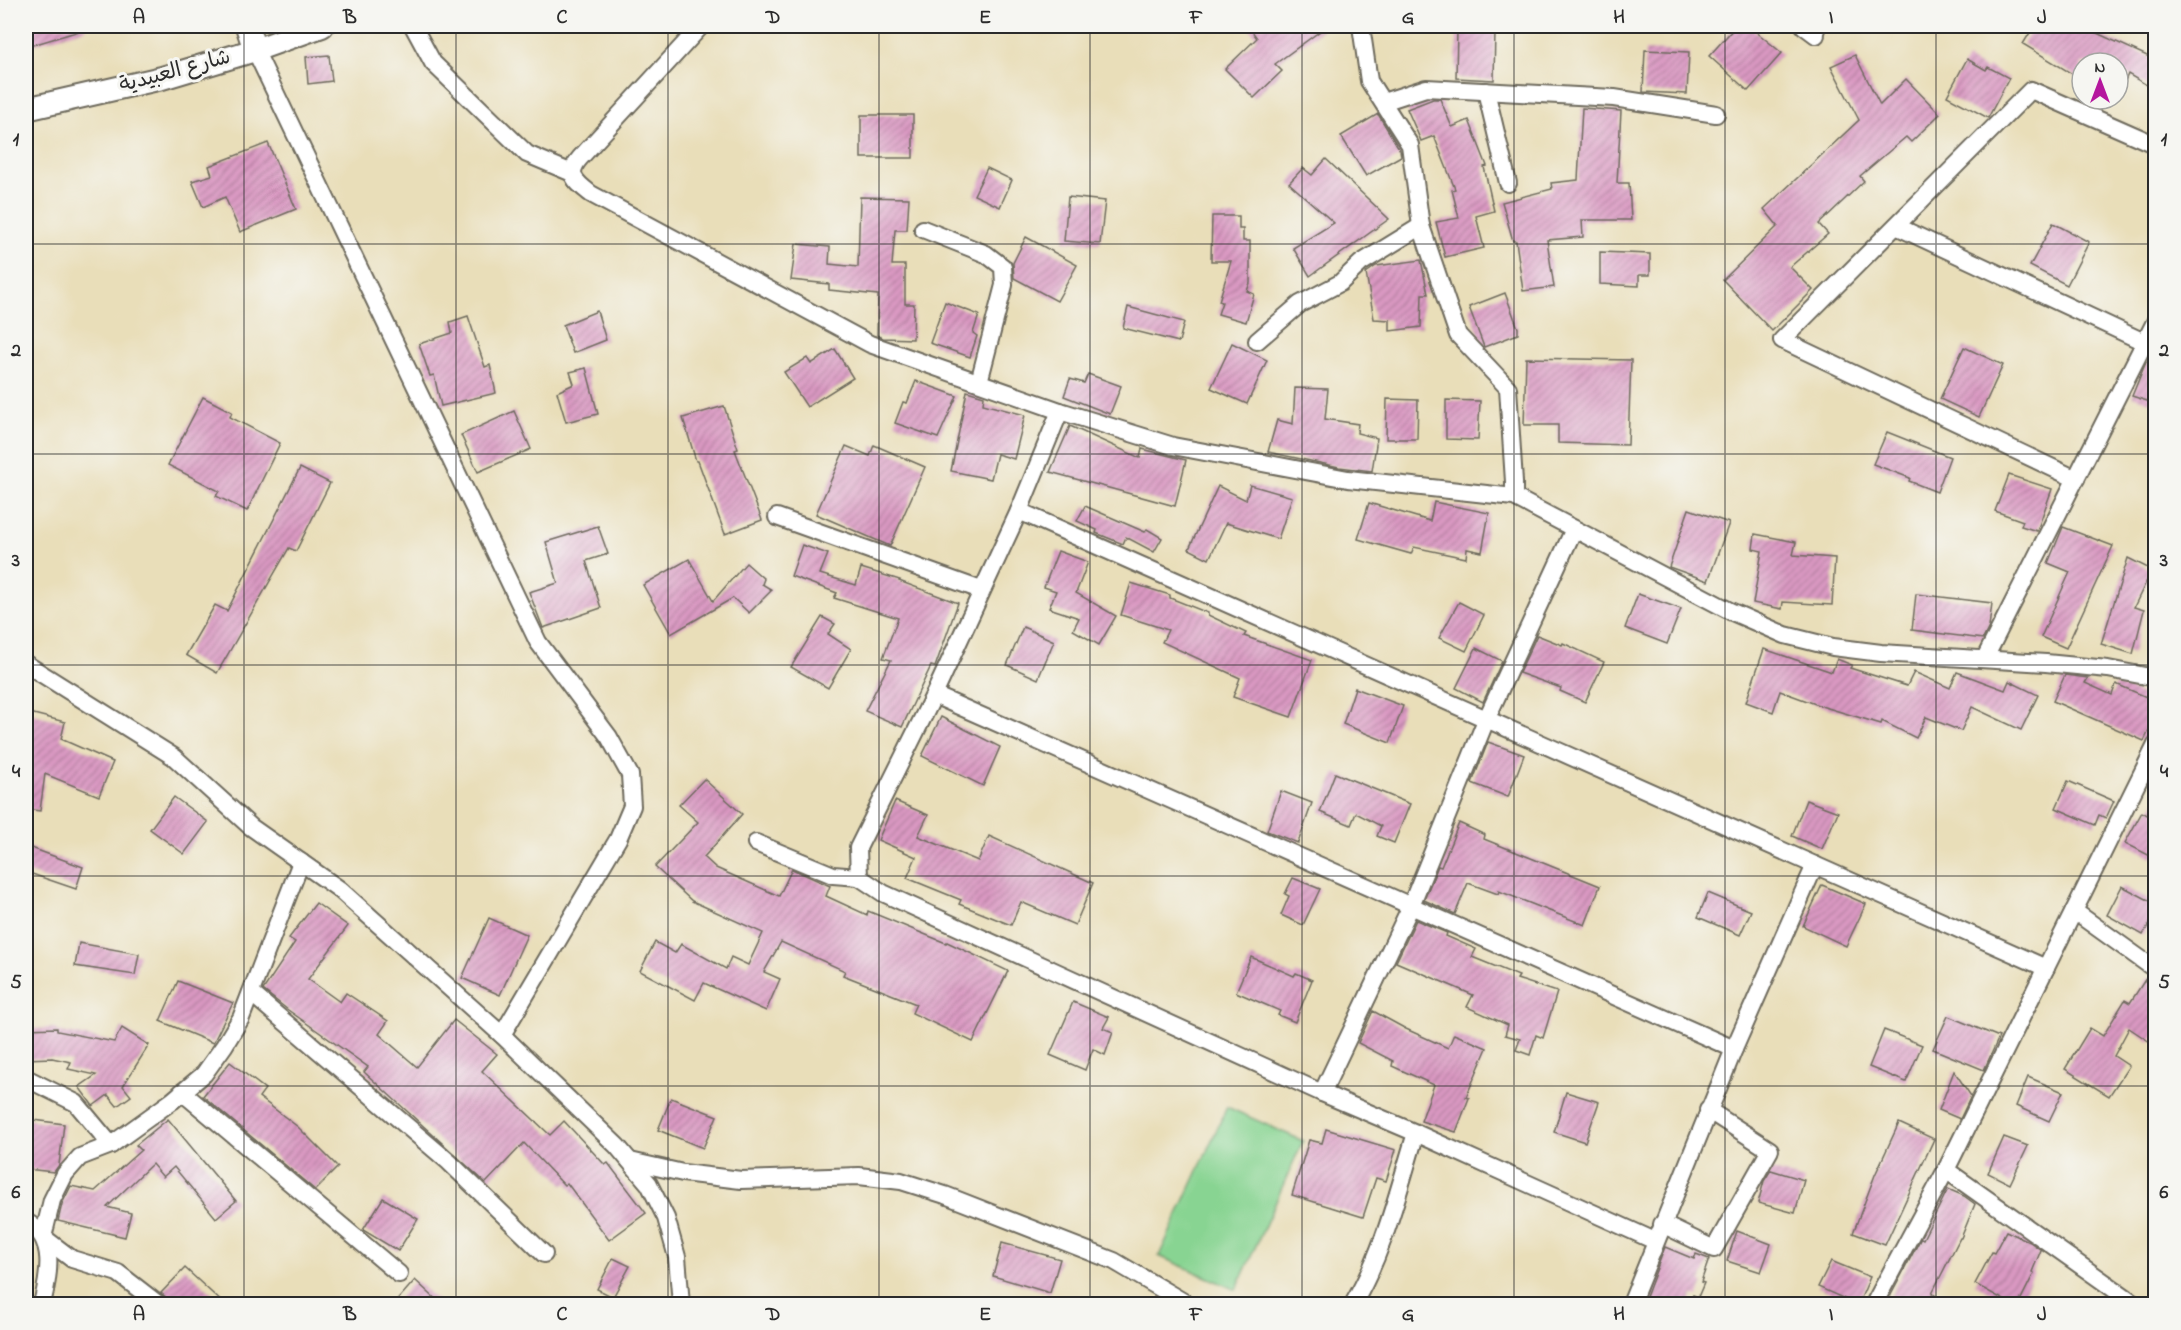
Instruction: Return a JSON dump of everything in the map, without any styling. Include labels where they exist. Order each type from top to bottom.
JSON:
[{"type":"main road","points":[[247,26],[255,50]]},
{"type":"main road","name":"شارع العبيدية","points":[[26,109],[162,78],[255,50],[322,26]]},
{"type":"street","points":[[413,26],[433,63],[526,154],[572,173],[578,183],[591,194],[870,344],[1060,411],[1173,447],[1336,477],[1514,496],[1730,611],[1785,635],[1833,647],[1881,653],[1985,658],[2108,669],[2156,678]]},
{"type":"street","points":[[572,173],[573,166],[580,158],[701,26]]},
{"type":"street","points":[[1361,26],[1369,81],[1410,145],[1421,226],[1458,335],[1508,388],[1514,496]]},
{"type":"street","points":[[255,50],[538,642],[609,737],[630,775],[632,806],[618,840],[502,1035]]},
{"type":"street","points":[[1383,102],[1426,88],[1614,98],[1716,114]]},
{"type":"street","points":[[2076,479],[1782,340],[2031,90],[2156,145]]},
{"type":"street","points":[[1486,91],[1508,183]]},
{"type":"street","points":[[1257,341],[1300,304],[1340,283],[1361,263],[1421,226]]},
{"type":"street","points":[[1896,226],[2144,342]]},
{"type":"street","points":[[923,229],[986,254],[1003,267],[1004,285],[979,382]]},
{"type":"street","points":[[1985,658],[2156,320]]},
{"type":"street","points":[[859,877],[858,848],[934,695],[1018,512],[1060,411]]},
{"type":"street","points":[[1018,512],[2046,968]]},
{"type":"street","points":[[777,517],[981,590]]},
{"type":"street","points":[[1322,1093],[1410,908],[1486,720],[1574,529]]},
{"type":"street","points":[[26,664],[174,757],[251,827],[339,889],[502,1035],[617,1146],[649,1184],[666,1218],[677,1257],[681,1305]]},
{"type":"street","points":[[934,695],[1410,908],[1734,1049]]},
{"type":"street","points":[[1874,1305],[1946,1170],[2156,745]]},
{"type":"street","points":[[756,843],[833,874],[859,877],[883,893],[1322,1093],[1655,1241]]},
{"type":"street","points":[[42,1305],[49,1259],[43,1237],[52,1200],[65,1174],[80,1157],[111,1145],[204,1074],[241,1018],[302,862]]},
{"type":"street","points":[[1631,1305],[1708,1110],[1815,865]]},
{"type":"street","points":[[2074,911],[2156,970]]},
{"type":"street","points":[[251,993],[449,1162],[543,1254]]},
{"type":"street","points":[[26,1078],[76,1103],[111,1145]]},
{"type":"street","points":[[182,1092],[399,1274]]},
{"type":"street","points":[[1662,1224],[1714,1249],[1770,1150],[1708,1110]]},
{"type":"street","points":[[1353,1305],[1368,1279],[1416,1133]]},
{"type":"street","points":[[630,1161],[683,1173],[741,1180],[859,1176],[901,1181],[945,1195],[1114,1261],[1187,1305]]},
{"type":"street","points":[[1946,1170],[2135,1305]]},
{"type":"street","points":[[26,1222],[72,1259],[118,1273],[144,1291],[158,1305]]},
{"type":"green space","points":[[1227,1107],[1303,1141],[1236,1290],[1159,1256]]},
{"type":"building","points":[[26,26],[85,26],[86,29],[26,47]]},
{"type":"building","points":[[1248,26],[1327,26],[1275,64],[1282,71],[1254,98],[1225,69],[1257,38]]},
{"type":"building","points":[[1736,26],[1749,26],[1782,53],[1748,91],[1709,56]]},
{"type":"building","points":[[2034,26],[2093,26],[2090,30],[2156,60],[2156,76],[2150,87],[2130,75],[2130,51],[2070,51],[2070,73],[2023,44]]},
{"type":"building","points":[[1457,30],[1495,30],[1494,80],[1456,78]]},
{"type":"building","points":[[1645,50],[1689,52],[1687,94],[1643,92]]},
{"type":"building","points":[[329,55],[332,81],[308,84],[306,57]]},
{"type":"building","points":[[1855,55],[1880,105],[1906,79],[1940,114],[1911,142],[1906,137],[1860,176],[1864,181],[1819,224],[1828,234],[1790,267],[1813,290],[1772,331],[1723,280],[1778,226],[1764,209],[1859,120],[1831,66]]},
{"type":"building","points":[[1967,59],[1986,70],[1988,67],[2009,78],[1988,118],[1947,96]]},
{"type":"building","points":[[1433,99],[1440,99],[1452,127],[1469,120],[1487,166],[1484,167],[1494,211],[1476,216],[1484,248],[1445,257],[1436,222],[1459,218],[1452,190],[1455,189],[1434,136],[1421,141],[1407,109]]},
{"type":"building","points":[[1582,108],[1621,111],[1617,183],[1629,183],[1631,220],[1582,220],[1583,237],[1547,240],[1554,287],[1523,291],[1516,241],[1513,241],[1502,202],[1552,189],[1551,183],[1578,180]]},
{"type":"building","points":[[1378,114],[1400,150],[1401,156],[1366,176],[1341,136]]},
{"type":"building","points":[[861,115],[913,115],[913,158],[861,158]]},
{"type":"building","points":[[268,143],[296,209],[240,232],[225,197],[203,207],[192,181],[212,175],[209,166]]},
{"type":"building","points":[[1326,159],[1389,219],[1310,276],[1293,248],[1334,223],[1289,183],[1303,168],[1312,175]]},
{"type":"building","points":[[987,168],[1012,180],[1000,207],[974,195]]},
{"type":"building","points":[[860,197],[909,198],[907,230],[895,230],[892,265],[905,265],[905,304],[914,304],[913,339],[883,338],[877,335],[878,295],[829,290],[829,284],[791,280],[796,244],[830,247],[829,264],[858,267]]},
{"type":"building","points":[[1068,197],[1105,201],[1100,244],[1064,241]]},
{"type":"building","points":[[1212,216],[1239,216],[1239,229],[1243,229],[1243,241],[1250,241],[1250,283],[1247,291],[1254,294],[1246,322],[1218,314],[1222,302],[1219,301],[1231,261],[1211,261]]},
{"type":"building","points":[[2053,223],[2089,242],[2067,285],[2030,266]]},
{"type":"building","points":[[1026,237],[1077,265],[1057,301],[1014,278],[1013,263]]},
{"type":"building","points":[[1600,252],[1650,254],[1650,275],[1639,275],[1639,286],[1600,284]]},
{"type":"building","points":[[1421,260],[1428,294],[1422,294],[1421,327],[1390,331],[1390,320],[1374,319],[1366,273],[1376,266]]},
{"type":"building","points":[[1505,293],[1518,328],[1518,334],[1484,347],[1469,307]]},
{"type":"building","points":[[945,302],[979,315],[973,333],[977,336],[970,357],[930,343]]},
{"type":"building","points":[[1128,307],[1184,322],[1179,342],[1123,328]]},
{"type":"building","points":[[597,311],[606,340],[573,353],[563,325]]},
{"type":"building","points":[[468,316],[485,367],[490,365],[496,393],[441,406],[434,375],[430,376],[419,344],[452,333],[450,322]]},
{"type":"building","points":[[1232,343],[1267,360],[1247,404],[1211,388]]},
{"type":"building","points":[[1964,347],[2003,365],[1979,417],[1940,399]]},
{"type":"building","points":[[835,349],[853,378],[807,407],[784,372],[807,358],[811,364]]},
{"type":"building","points":[[1526,358],[1631,360],[1628,445],[1558,443],[1558,425],[1524,425]]},
{"type":"building","points":[[2146,362],[2156,365],[2156,404],[2132,396]]},
{"type":"building","points":[[586,368],[598,414],[566,422],[557,392],[574,384],[570,372]]},
{"type":"building","points":[[1088,374],[1121,386],[1110,414],[1064,396],[1070,379],[1084,383]]},
{"type":"building","points":[[916,381],[957,396],[938,438],[895,423],[903,402],[907,403]]},
{"type":"building","points":[[1295,388],[1328,389],[1325,419],[1358,424],[1357,433],[1377,438],[1372,471],[1339,467],[1268,452],[1277,420],[1293,424]]},
{"type":"building","points":[[967,391],[984,396],[983,404],[1025,415],[1014,459],[997,454],[991,479],[951,471]]},
{"type":"building","points":[[203,397],[232,412],[230,417],[280,443],[247,511],[216,496],[219,491],[168,465]]},
{"type":"building","points":[[1387,399],[1418,400],[1417,439],[1386,439]]},
{"type":"building","points":[[1446,400],[1480,401],[1478,440],[1446,439]]},
{"type":"building","points":[[724,406],[738,449],[735,450],[762,520],[725,534],[698,461],[696,461],[683,418]]},
{"type":"building","points":[[514,411],[531,449],[478,472],[461,435]]},
{"type":"building","points":[[1070,426],[1140,458],[1142,449],[1186,460],[1175,506],[1050,472]]},
{"type":"building","points":[[1887,432],[1950,457],[1937,492],[1909,481],[1910,478],[1873,464]]},
{"type":"building","points":[[874,445],[925,467],[890,546],[816,514],[846,446],[870,456]]},
{"type":"building","points":[[300,468],[330,483],[296,551],[289,548],[217,673],[186,655],[215,605],[227,611]]},
{"type":"building","points":[[2009,475],[2052,489],[2037,531],[2021,526],[2023,521],[1995,511]]},
{"type":"building","points":[[1250,485],[1292,497],[1278,539],[1226,523],[1209,559],[1189,549],[1218,486],[1246,500]]},
{"type":"building","points":[[1434,502],[1489,513],[1482,552],[1467,549],[1466,558],[1414,547],[1411,554],[1358,539],[1369,503],[1430,521]]},
{"type":"building","points":[[1085,506],[1145,532],[1147,529],[1162,538],[1154,552],[1126,537],[1123,544],[1096,533],[1097,530],[1077,521]]},
{"type":"building","points":[[1689,509],[1729,523],[1708,581],[1669,567]]},
{"type":"building","points":[[598,526],[608,554],[586,561],[601,608],[543,628],[529,592],[558,583],[546,542]]},
{"type":"building","points":[[2063,527],[2113,546],[2066,648],[2041,637],[2070,572],[2048,563]]},
{"type":"building","points":[[1755,534],[1796,542],[1793,555],[1835,558],[1832,605],[1783,602],[1782,609],[1753,603],[1762,551],[1753,549]]},
{"type":"building","points":[[802,545],[828,554],[820,574],[856,585],[861,568],[900,580],[958,603],[935,667],[931,666],[902,727],[865,711],[891,660],[883,658],[898,618],[834,598],[837,593],[791,576]]},
{"type":"building","points":[[1058,551],[1088,562],[1076,593],[1116,616],[1099,645],[1073,630],[1079,618],[1049,608],[1056,591],[1044,587]]},
{"type":"building","points":[[2128,558],[2152,570],[2134,607],[2144,610],[2133,654],[2101,644]]},
{"type":"building","points":[[689,559],[713,601],[746,563],[764,579],[762,584],[772,590],[749,613],[733,598],[671,634],[643,585]]},
{"type":"building","points":[[1131,583],[1170,595],[1170,598],[1208,613],[1246,633],[1244,636],[1312,660],[1291,717],[1233,697],[1240,678],[1162,642],[1168,630],[1121,615]]},
{"type":"building","points":[[1638,594],[1681,609],[1667,644],[1625,628]]},
{"type":"building","points":[[1916,594],[1992,603],[1989,627],[1983,639],[1912,630]]},
{"type":"building","points":[[1459,602],[1484,615],[1466,651],[1439,638]]},
{"type":"building","points":[[822,617],[835,624],[828,634],[851,649],[828,688],[791,667]]},
{"type":"building","points":[[1023,627],[1054,641],[1038,679],[1007,665]]},
{"type":"building","points":[[1537,635],[1562,645],[1563,643],[1604,662],[1585,702],[1560,691],[1561,688],[1519,673]]},
{"type":"building","points":[[1476,648],[1502,661],[1483,702],[1456,688]]},
{"type":"building","points":[[1764,649],[1832,672],[1837,659],[1852,665],[1850,668],[1907,686],[1914,672],[1950,688],[1957,672],[2005,690],[2009,681],[2038,695],[2021,730],[1972,707],[1961,731],[1926,717],[1916,738],[1882,721],[1881,724],[1780,691],[1773,712],[1746,702]]},
{"type":"building","points":[[2065,675],[2088,678],[2085,683],[2112,695],[2116,684],[2156,701],[2156,716],[2144,741],[2053,701]]},
{"type":"building","points":[[1355,688],[1403,706],[1390,743],[1343,724]]},
{"type":"building","points":[[26,712],[65,722],[61,739],[113,762],[99,796],[45,774],[40,811],[26,809]]},
{"type":"building","points":[[941,717],[1000,747],[983,786],[922,756]]},
{"type":"building","points":[[1488,742],[1524,755],[1508,797],[1472,783]]},
{"type":"building","points":[[1335,773],[1410,804],[1394,843],[1377,836],[1381,826],[1356,813],[1351,825],[1320,812]]},
{"type":"building","points":[[704,779],[742,814],[704,857],[716,868],[779,896],[792,869],[830,886],[826,896],[867,915],[868,911],[947,942],[1008,971],[973,1042],[912,1013],[916,1004],[843,975],[845,971],[781,942],[764,972],[780,979],[766,1011],[704,983],[695,1000],[640,971],[655,942],[675,953],[681,944],[726,969],[731,957],[748,965],[763,933],[692,901],[655,867],[698,822],[679,805]]},
{"type":"building","points":[[2068,781],[2114,801],[2106,818],[2099,815],[2095,825],[2056,808]]},
{"type":"building","points":[[1281,791],[1312,803],[1298,843],[1267,831]]},
{"type":"building","points":[[174,797],[208,822],[184,854],[150,829]]},
{"type":"building","points":[[1806,800],[1838,812],[1822,849],[1792,836]]},
{"type":"building","points":[[2156,800],[2156,859],[2125,843],[2142,812],[2146,815]]},
{"type":"building","points":[[895,801],[928,815],[918,836],[978,861],[989,836],[1093,883],[1075,925],[1021,902],[1011,925],[959,904],[961,900],[907,878],[916,857],[878,840]]},
{"type":"building","points":[[1459,823],[1485,835],[1484,839],[1600,886],[1585,925],[1499,891],[1498,894],[1468,883],[1455,914],[1424,900],[1438,866],[1441,867]]},
{"type":"building","points":[[26,846],[83,867],[76,889],[26,873]]},
{"type":"building","points":[[1293,878],[1320,889],[1303,925],[1281,915],[1289,896],[1285,894]]},
{"type":"building","points":[[1822,885],[1866,904],[1846,946],[1803,926]]},
{"type":"building","points":[[2122,886],[2156,904],[2156,911],[2143,935],[2107,915]]},
{"type":"building","points":[[1708,893],[1751,911],[1740,935],[1698,917]]},
{"type":"building","points":[[316,903],[348,926],[308,979],[340,1002],[346,993],[388,1021],[379,1034],[417,1067],[454,1020],[497,1054],[482,1071],[550,1135],[564,1121],[605,1165],[608,1163],[646,1213],[609,1240],[567,1183],[564,1185],[524,1143],[486,1183],[364,1072],[368,1067],[263,990],[295,942],[289,938]]},
{"type":"building","points":[[489,918],[527,935],[500,995],[462,978]]},
{"type":"building","points":[[1416,920],[1476,949],[1472,957],[1519,976],[1517,979],[1557,992],[1543,1038],[1536,1035],[1530,1055],[1516,1050],[1520,1039],[1505,1035],[1508,1025],[1467,1007],[1473,995],[1396,962]]},
{"type":"building","points":[[79,943],[139,954],[135,975],[75,966]]},
{"type":"building","points":[[1251,957],[1294,976],[1296,973],[1312,980],[1295,1022],[1278,1015],[1280,1011],[1236,992]]},
{"type":"building","points":[[2146,978],[2156,984],[2156,1033],[2150,1042],[2129,1028],[2114,1056],[2129,1066],[2109,1096],[2065,1069],[2090,1028],[2103,1036],[2125,1000],[2130,1003]]},
{"type":"building","points":[[178,981],[233,1003],[213,1043],[160,1021]]},
{"type":"building","points":[[1073,1002],[1109,1017],[1103,1028],[1113,1032],[1105,1055],[1093,1049],[1085,1070],[1050,1055]]},
{"type":"building","points":[[1373,1011],[1448,1048],[1454,1034],[1487,1048],[1466,1097],[1469,1098],[1456,1132],[1421,1121],[1434,1085],[1392,1066],[1393,1061],[1358,1043]]},
{"type":"building","points":[[1948,1016],[1999,1037],[1984,1070],[1933,1049]]},
{"type":"building","points":[[57,1028],[57,1031],[114,1042],[122,1028],[149,1045],[123,1086],[131,1096],[117,1106],[108,1095],[93,1106],[79,1087],[96,1075],[68,1069],[71,1062],[52,1058],[26,1059],[26,1029]]},
{"type":"building","points":[[1884,1030],[1922,1045],[1906,1082],[1869,1067]]},
{"type":"building","points":[[230,1062],[265,1089],[259,1097],[298,1127],[338,1167],[315,1190],[203,1096]]},
{"type":"building","points":[[1954,1071],[1971,1096],[1960,1119],[1939,1110]]},
{"type":"building","points":[[2028,1077],[2063,1092],[2049,1121],[2016,1106]]},
{"type":"building","points":[[1566,1092],[1599,1102],[1585,1142],[1554,1132]]},
{"type":"building","points":[[671,1098],[717,1116],[703,1148],[658,1130]]},
{"type":"building","points":[[26,1119],[64,1124],[59,1165],[54,1172],[26,1169]]},
{"type":"building","points":[[168,1119],[236,1201],[216,1218],[174,1167],[163,1177],[152,1164],[107,1207],[131,1213],[125,1237],[58,1221],[62,1204],[71,1186],[95,1191],[141,1150],[136,1145]]},
{"type":"building","points":[[1899,1123],[1934,1139],[1885,1245],[1853,1233],[1875,1175]]},
{"type":"building","points":[[1326,1129],[1396,1150],[1386,1181],[1376,1178],[1363,1217],[1292,1195],[1309,1140],[1322,1143]]},
{"type":"building","points":[[2004,1137],[2028,1146],[2010,1184],[1988,1173]]},
{"type":"building","points":[[1771,1170],[1804,1180],[1795,1213],[1758,1203],[1764,1181]]},
{"type":"building","points":[[1948,1189],[1975,1204],[1961,1238],[1932,1293],[1950,1305],[1888,1305],[1891,1295]]},
{"type":"building","points":[[383,1198],[418,1219],[398,1251],[363,1230]]},
{"type":"building","points":[[1737,1231],[1771,1244],[1761,1272],[1727,1261]]},
{"type":"building","points":[[2006,1231],[2041,1250],[2032,1272],[2034,1273],[2018,1305],[2013,1305],[1975,1284]]},
{"type":"building","points":[[1002,1243],[1060,1259],[1050,1293],[993,1276]]},
{"type":"building","points":[[1665,1247],[1694,1259],[1696,1254],[1709,1259],[1701,1282],[1704,1283],[1698,1297],[1693,1295],[1689,1305],[1643,1305]]},
{"type":"building","points":[[613,1258],[630,1266],[613,1297],[597,1289]]},
{"type":"building","points":[[1831,1261],[1870,1277],[1858,1305],[1818,1287]]},
{"type":"building","points":[[185,1268],[225,1305],[175,1305],[161,1293]]},
{"type":"building","points":[[415,1280],[442,1305],[393,1305]]}]
